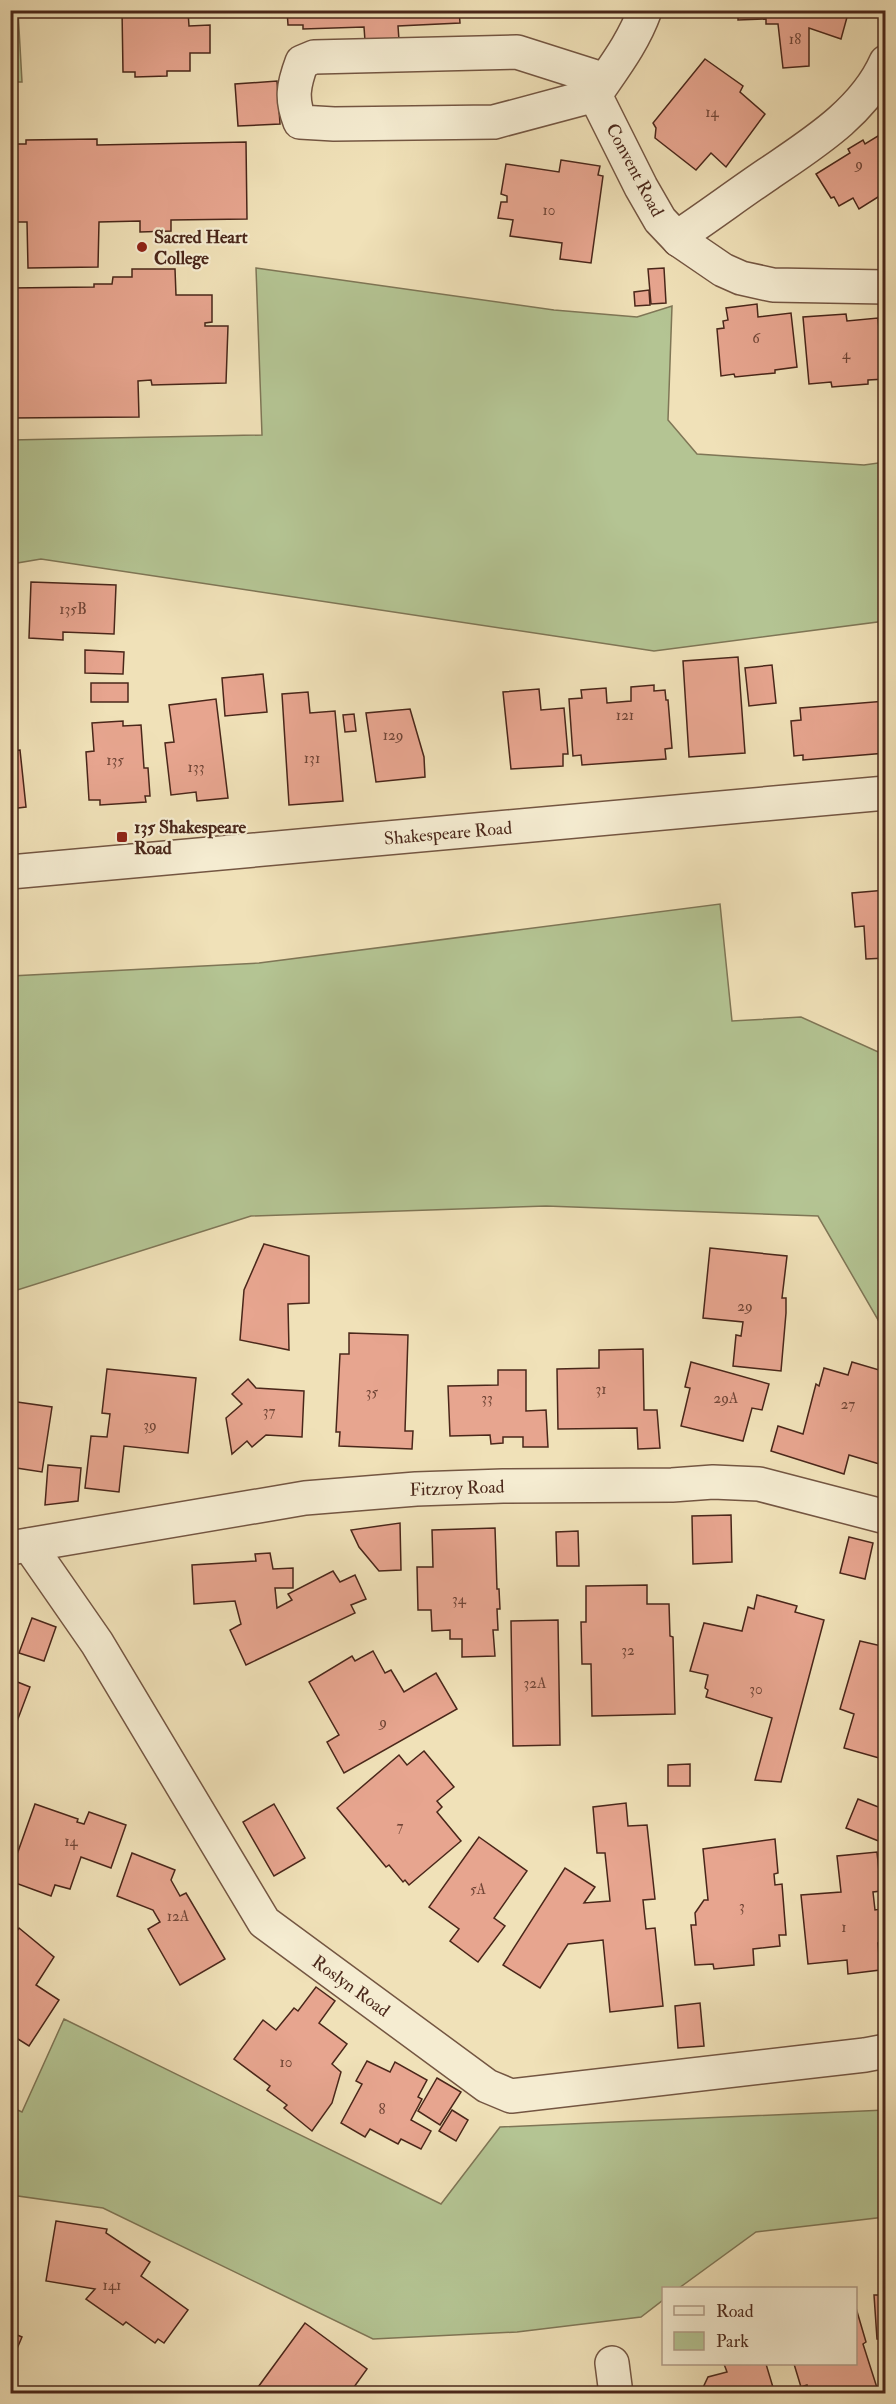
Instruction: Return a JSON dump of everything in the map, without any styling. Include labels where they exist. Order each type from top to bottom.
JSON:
[{"type":"street","points":[[600,87],[517,52],[314,57],[302,62],[295,81],[293,106],[300,122],[334,124],[494,122],[600,87],[636,34],[645,10]]},
{"type":"street","points":[[679,240],[685,232],[799,153],[852,112],[878,80],[885,62]]},
{"type":"street","name":"Convent Road","points":[[600,87],[641,187],[660,220],[679,240],[723,270],[773,285],[885,287]]},
{"type":"street","name":"Shakespeare Road","points":[[10,872],[885,794]]},
{"type":"street","name":"Fitzroy Road","points":[[20,1546],[305,1498],[416,1489],[503,1486],[672,1485],[713,1482],[759,1484],[885,1517]]},
{"type":"street","name":"Roslyn Road","points":[[20,1546],[98,1643],[264,1922],[487,2086],[511,2096],[885,2051]]},
{"type":"green space","points":[[11,10],[18,11],[22,82],[11,82]]},
{"type":"green space","points":[[256,268],[554,310],[637,317],[672,306],[668,420],[697,454],[864,465],[885,462],[885,621],[654,651],[41,559],[11,564],[11,440],[262,435]]},
{"type":"green space","points":[[720,904],[732,1021],[801,1017],[885,1055],[885,1332],[818,1216],[546,1206],[251,1216],[11,1292],[11,976],[259,963]]},
{"type":"green space","points":[[64,2019],[441,2204],[500,2127],[885,2110],[885,2217],[756,2232],[680,2287],[662,2287],[662,2301],[641,2317],[517,2332],[373,2339],[103,2208],[11,2195],[11,2107],[22,2112]]},
{"type":"building","points":[[122,10],[188,11],[189,26],[210,25],[210,53],[190,53],[190,71],[167,71],[167,76],[135,77],[135,72],[123,72]]},
{"type":"building","points":[[287,10],[459,10],[460,23],[398,26],[399,40],[365,41],[364,27],[303,29],[303,25],[288,25]]},
{"type":"building","points":[[738,10],[849,10],[841,39],[809,28],[809,66],[783,68],[778,24],[766,24],[766,19],[738,20]]},
{"type":"building","points":[[705,59],[743,86],[740,92],[765,114],[726,167],[711,153],[696,170],[655,138],[656,128],[653,123]]},
{"type":"building","points":[[277,81],[280,124],[238,126],[235,84]]},
{"type":"building","points":[[886,131],[886,192],[859,209],[853,198],[839,206],[834,197],[831,198],[816,174],[850,153],[848,149],[863,140],[865,144]]},
{"type":"building","points":[[97,139],[97,145],[246,142],[247,219],[171,220],[171,231],[140,232],[140,221],[99,222],[98,267],[28,268],[27,222],[13,222],[13,233],[10,233],[10,144],[26,144],[26,140]]},
{"type":"building","points":[[561,160],[600,166],[598,175],[603,176],[591,263],[560,259],[562,243],[510,236],[513,220],[498,218],[501,202],[507,202],[507,196],[501,194],[506,164],[559,172]]},
{"type":"building","points":[[664,268],[666,303],[651,304],[648,269]]},
{"type":"building","points":[[132,269],[175,269],[176,295],[212,295],[212,322],[205,323],[205,326],[228,326],[226,383],[152,385],[151,380],[138,381],[139,417],[10,418],[10,288],[94,287],[94,284],[112,284],[113,277],[132,277]]},
{"type":"building","points":[[649,290],[650,305],[635,306],[634,292]]},
{"type":"building","points":[[757,304],[758,317],[791,313],[797,367],[775,370],[775,373],[721,376],[717,329],[724,328],[723,321],[728,320],[726,308]]},
{"type":"building","points":[[846,314],[847,321],[878,318],[879,329],[886,328],[886,379],[868,380],[868,384],[832,387],[831,382],[809,384],[803,317]]},
{"type":"building","points":[[31,582],[116,585],[114,634],[63,632],[63,640],[29,638]]},
{"type":"building","points":[[85,650],[124,652],[123,674],[85,673]]},
{"type":"building","points":[[886,656],[886,680],[882,657]]},
{"type":"building","points":[[738,657],[745,753],[689,757],[683,661]]},
{"type":"building","points":[[772,665],[776,703],[749,706],[745,668]]},
{"type":"building","points":[[263,674],[267,712],[225,716],[222,678]]},
{"type":"building","points":[[91,683],[128,683],[128,702],[91,702]]},
{"type":"building","points":[[654,685],[654,691],[665,690],[666,700],[668,700],[672,748],[665,749],[666,759],[582,765],[581,755],[573,756],[569,699],[582,698],[581,690],[606,688],[607,703],[631,701],[631,687]]},
{"type":"building","points":[[539,689],[541,710],[564,708],[568,754],[563,754],[563,766],[511,769],[503,692]]},
{"type":"building","points":[[308,692],[310,713],[335,711],[343,801],[289,805],[282,694]]},
{"type":"building","points":[[216,699],[228,798],[197,801],[196,792],[171,795],[165,743],[174,742],[169,705]]},
{"type":"building","points":[[886,701],[886,753],[803,760],[803,755],[794,756],[791,721],[801,720],[800,708]]},
{"type":"building","points":[[410,709],[424,757],[425,777],[376,782],[366,713]]},
{"type":"building","points":[[354,714],[356,731],[345,732],[343,715]]},
{"type":"building","points":[[123,721],[123,726],[141,725],[144,768],[148,768],[150,796],[145,796],[146,802],[100,805],[100,800],[89,800],[86,752],[94,751],[92,723]]},
{"type":"building","points":[[20,750],[26,807],[10,809],[10,751]]},
{"type":"building","points":[[886,890],[886,958],[866,959],[864,926],[855,927],[852,893]]},
{"type":"building","points":[[879,965],[886,965],[886,986],[881,986]]},
{"type":"building","points":[[264,1244],[309,1256],[309,1303],[288,1304],[289,1350],[240,1340],[244,1290]]},
{"type":"building","points":[[710,1248],[787,1256],[782,1298],[786,1298],[786,1313],[781,1371],[733,1366],[736,1335],[741,1336],[743,1322],[703,1318]]},
{"type":"building","points":[[349,1333],[408,1335],[405,1431],[413,1431],[412,1449],[339,1446],[340,1432],[336,1432],[340,1354],[349,1354]]},
{"type":"building","points":[[643,1349],[644,1410],[657,1410],[660,1448],[638,1449],[637,1428],[558,1429],[557,1369],[599,1368],[599,1350]]},
{"type":"building","points":[[691,1362],[769,1384],[762,1410],[752,1408],[743,1441],[681,1426],[690,1388],[685,1387]]},
{"type":"building","points":[[852,1362],[886,1372],[886,1466],[849,1455],[844,1474],[771,1451],[778,1426],[803,1434],[816,1384],[819,1386],[824,1368],[848,1375]]},
{"type":"building","points":[[107,1369],[196,1378],[188,1453],[124,1446],[119,1492],[85,1488],[91,1436],[107,1437],[110,1414],[102,1413]]},
{"type":"building","points":[[498,1370],[526,1370],[526,1411],[546,1410],[548,1447],[523,1447],[523,1437],[503,1437],[503,1443],[491,1444],[490,1435],[450,1436],[448,1386],[498,1385]]},
{"type":"building","points":[[248,1379],[256,1388],[304,1391],[302,1437],[266,1435],[252,1447],[247,1441],[232,1454],[226,1418],[242,1404],[232,1394]]},
{"type":"building","points":[[10,1401],[52,1407],[42,1472],[10,1467]]},
{"type":"building","points":[[48,1465],[81,1468],[78,1501],[45,1505]]},
{"type":"building","points":[[731,1515],[732,1562],[693,1564],[692,1516]]},
{"type":"building","points":[[400,1523],[401,1570],[379,1571],[359,1547],[351,1530]]},
{"type":"building","points":[[495,1528],[500,1609],[497,1609],[498,1630],[493,1630],[495,1656],[462,1657],[462,1639],[450,1639],[450,1630],[432,1631],[431,1610],[418,1610],[417,1567],[433,1567],[432,1530]]},
{"type":"building","points":[[578,1531],[579,1566],[557,1566],[556,1532]]},
{"type":"building","points":[[849,1537],[873,1543],[865,1579],[840,1573]]},
{"type":"building","points":[[270,1553],[273,1569],[293,1568],[293,1588],[275,1588],[277,1608],[292,1600],[288,1594],[333,1571],[340,1582],[355,1575],[366,1599],[351,1605],[355,1613],[246,1665],[230,1630],[241,1624],[235,1601],[194,1604],[192,1565],[256,1561],[255,1554]]},
{"type":"building","points":[[647,1585],[647,1604],[669,1604],[670,1636],[673,1637],[675,1714],[592,1716],[591,1664],[582,1664],[581,1622],[586,1622],[586,1586]]},
{"type":"building","points":[[757,1595],[797,1606],[795,1612],[824,1620],[781,1782],[755,1780],[772,1718],[706,1697],[708,1690],[705,1688],[708,1675],[690,1671],[704,1623],[742,1631],[748,1607],[754,1609]]},
{"type":"building","points":[[32,1618],[56,1627],[44,1661],[19,1653]]},
{"type":"building","points":[[558,1620],[560,1745],[513,1746],[511,1621]]},
{"type":"building","points":[[860,1641],[886,1647],[886,1760],[844,1748],[854,1714],[840,1709]]},
{"type":"building","points":[[373,1651],[385,1673],[391,1670],[404,1692],[436,1673],[457,1709],[344,1773],[327,1742],[339,1735],[309,1682],[352,1656],[355,1661]]},
{"type":"building","points":[[10,1679],[30,1687],[10,1740]]},
{"type":"building","points":[[424,1751],[454,1787],[437,1801],[442,1807],[437,1812],[461,1841],[409,1885],[405,1880],[403,1882],[389,1865],[386,1867],[337,1808],[399,1755],[407,1765]]},
{"type":"building","points":[[690,1764],[690,1786],[668,1786],[668,1765]]},
{"type":"building","points":[[858,1799],[886,1810],[886,1830],[881,1842],[846,1828]]},
{"type":"building","points":[[626,1803],[628,1826],[647,1825],[655,1899],[643,1900],[646,1929],[655,1928],[663,2006],[610,2012],[603,1940],[568,1944],[540,1988],[503,1965],[565,1868],[595,1887],[584,1903],[610,1901],[605,1853],[597,1853],[593,1807]]},
{"type":"building","points":[[35,1804],[78,1819],[77,1822],[84,1824],[89,1812],[126,1825],[111,1868],[81,1857],[70,1889],[55,1885],[51,1896],[10,1881],[10,1874]]},
{"type":"building","points":[[274,1804],[305,1858],[274,1876],[243,1822]]},
{"type":"building","points":[[479,1837],[527,1871],[494,1918],[505,1926],[478,1962],[450,1941],[459,1929],[429,1907]]},
{"type":"building","points":[[775,1839],[778,1873],[774,1874],[775,1885],[782,1884],[786,1935],[779,1935],[780,1946],[753,1949],[754,1965],[714,1969],[713,1964],[695,1965],[691,1925],[696,1925],[695,1913],[704,1900],[708,1900],[703,1849]]},
{"type":"building","points":[[877,1852],[881,1891],[873,1892],[875,1910],[881,1909],[885,1943],[878,1943],[880,1970],[848,1974],[847,1960],[808,1964],[801,1895],[841,1892],[837,1856]]},
{"type":"building","points":[[132,1853],[175,1870],[171,1880],[180,1896],[186,1893],[225,1959],[180,1985],[148,1929],[160,1922],[153,1910],[117,1896]]},
{"type":"building","points":[[19,1928],[54,1957],[36,1985],[59,2000],[29,2046],[10,2034],[10,1941]]},
{"type":"building","points":[[316,1987],[335,2001],[319,2023],[347,2044],[332,2064],[341,2072],[332,2103],[312,2131],[284,2108],[287,2105],[267,2090],[270,2086],[234,2059],[263,2020],[276,2030],[294,2008],[298,2011]]},
{"type":"building","points":[[700,2003],[704,2046],[678,2048],[675,2006]]},
{"type":"building","points":[[367,2061],[390,2072],[395,2062],[427,2080],[418,2097],[422,2099],[411,2120],[431,2131],[421,2149],[401,2139],[398,2144],[370,2129],[365,2137],[341,2123],[362,2084],[356,2081]]},
{"type":"building","points":[[437,2078],[461,2092],[440,2125],[418,2111]]},
{"type":"building","points":[[452,2110],[468,2120],[456,2141],[439,2131]]},
{"type":"building","points":[[56,2221],[107,2229],[106,2233],[150,2262],[141,2276],[188,2310],[164,2343],[158,2339],[155,2343],[126,2322],[123,2325],[86,2299],[95,2289],[46,2281]]},
{"type":"building","points":[[874,2295],[886,2295],[886,2339],[877,2339]]},
{"type":"building","points":[[857,2311],[866,2342],[863,2344],[879,2394],[810,2394],[807,2385],[801,2387],[794,2365],[857,2365]]},
{"type":"building","points":[[305,2323],[367,2369],[349,2394],[253,2394]]},
{"type":"building","points":[[10,2332],[22,2337],[10,2365]]},
{"type":"building","points":[[724,2365],[766,2365],[775,2394],[700,2394],[708,2377],[727,2372]]},
{"type":"place","name":"Sacred Heart College","points":[[142,247]]},
{"type":"place","name":"135 Shakespeare Road","points":[[122,837]]}]
